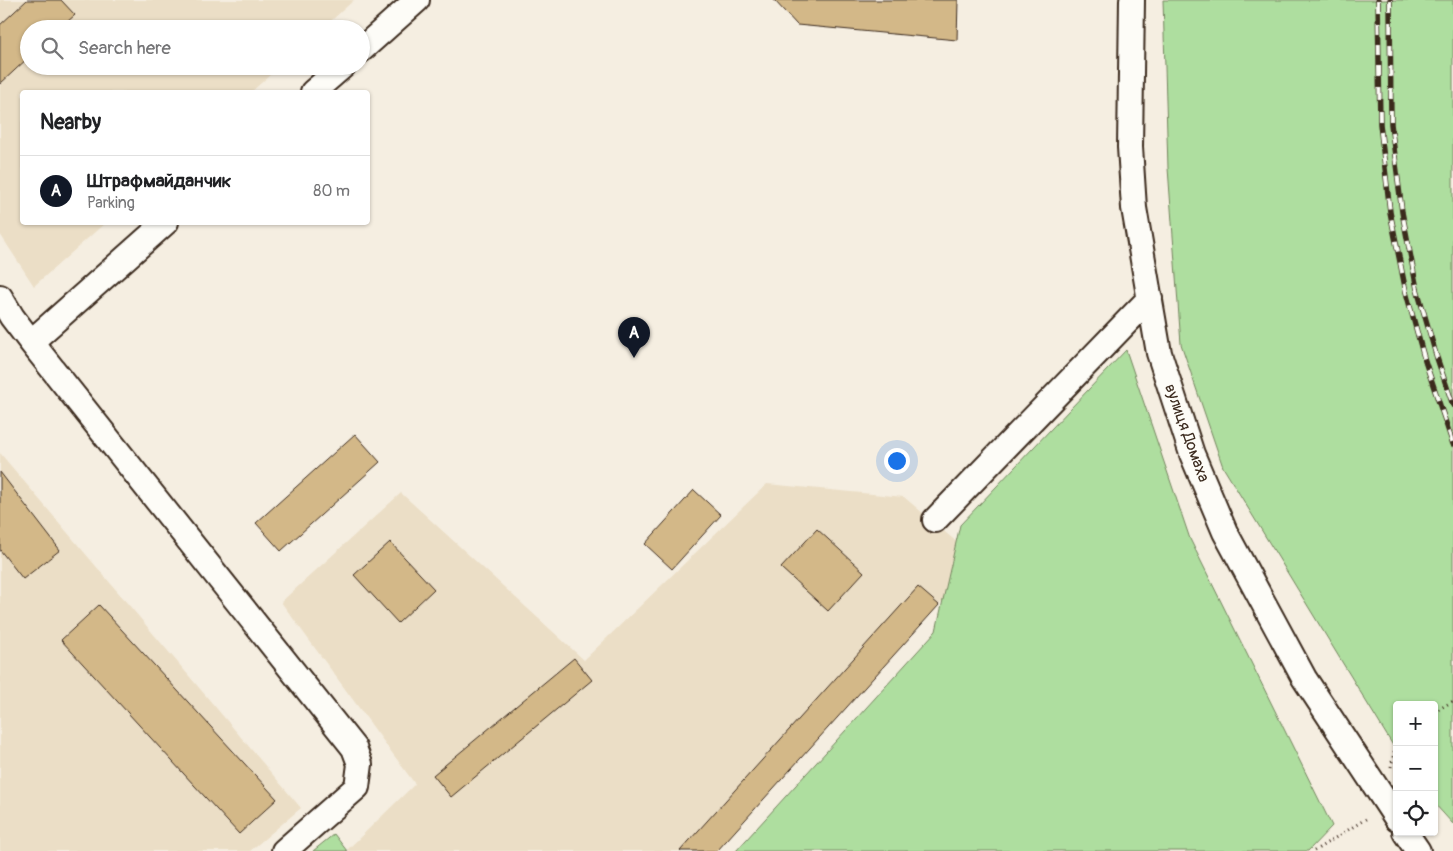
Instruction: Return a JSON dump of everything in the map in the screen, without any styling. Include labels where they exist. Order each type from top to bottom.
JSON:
[{"type":"street","points":[[370,42],[417,0]]},
{"type":"street","name":"вулиця Домаха","points":[[1132,0],[1130,147],[1134,208],[1159,353],[1192,454],[1225,532],[1304,678],[1392,812]]},
{"type":"street","points":[[315,90],[332,75]]},
{"type":"street","points":[[30,342],[163,225]]},
{"type":"street","points":[[0,297],[30,342],[354,748],[360,764],[357,787],[284,851]]},
{"type":"street","points":[[935,520],[1150,298]]},
{"type":"street","points":[[1408,836],[1418,851]]},
{"type":"path","points":[[1438,710],[1453,701]]},
{"type":"path","points":[[1314,851],[1392,812]]},
{"type":"shaded area","points":[[0,0],[354,0],[332,20],[20,20],[20,75],[270,75],[253,90],[20,90],[20,225],[103,225],[34,286],[0,234]]},
{"type":"shaded area","points":[[0,453],[301,808],[250,851],[0,851]]},
{"type":"shaded area","points":[[767,484],[904,497],[979,561],[716,851],[347,850],[415,784],[281,602],[401,493],[584,660]]},
{"type":"green space","points":[[1163,0],[1453,0],[1453,824],[1438,807],[1438,701],[1393,701],[1393,745],[1223,467],[1181,344],[1168,168]]},
{"type":"green space","points":[[1126,350],[1190,539],[1332,826],[1308,851],[736,851],[936,631],[960,525]]},
{"type":"green space","points":[[334,834],[347,851],[313,851]]},
{"type":"building","points":[[27,0],[61,0],[75,15],[69,20],[20,20],[20,65],[0,84],[0,25]]},
{"type":"building","points":[[774,0],[958,0],[957,40],[797,25]]},
{"type":"building","points":[[355,434],[380,462],[281,551],[256,523]]},
{"type":"building","points":[[0,472],[60,550],[23,579],[0,550]]},
{"type":"building","points":[[694,490],[721,515],[672,569],[645,544]]},
{"type":"building","points":[[817,529],[864,572],[828,611],[781,568]]},
{"type":"building","points":[[390,542],[434,589],[398,623],[354,575]]},
{"type":"building","points":[[918,587],[939,605],[717,851],[680,851]]},
{"type":"building","points":[[99,605],[277,799],[239,834],[61,640]]},
{"type":"building","points":[[574,658],[592,680],[451,797],[433,775]]},
{"type":"railway","points":[[1378,0],[1380,124],[1390,212],[1406,292],[1425,361],[1453,444]]},
{"type":"railway","points":[[1390,0],[1391,124],[1402,212],[1417,289],[1453,405]]},
{"type":"place","name":"Штрафмайданчик","points":[[634,358]]}]
